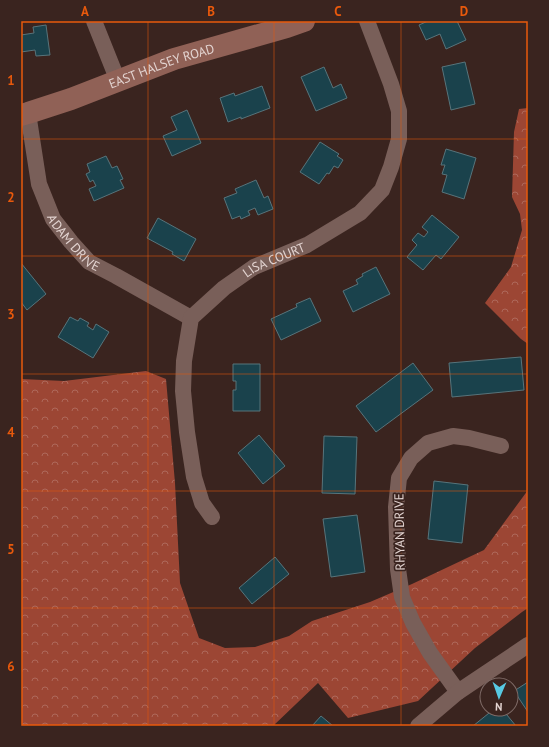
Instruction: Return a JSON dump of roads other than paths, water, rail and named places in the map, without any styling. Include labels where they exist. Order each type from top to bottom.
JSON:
[{"type":"street","points":[[94,21],[118,81]]},
{"type":"street","name":"EAST HALSEY ROAD","points":[[25,114],[71,99],[174,59],[304,21]]},
{"type":"street","name":"LISA COURT","points":[[192,318],[224,288],[254,267],[307,245],[360,213],[382,190],[391,167],[399,139],[399,111],[391,84],[367,21]]},
{"type":"street","name":"ADAM DRIVE","points":[[25,114],[39,184],[53,219],[71,242],[89,262],[192,318]]},
{"type":"street","points":[[192,318],[184,361],[183,391],[194,476],[202,503],[212,517]]},
{"type":"street","name":"RHYAN DRIVE","points":[[458,692],[430,653],[413,623],[402,597],[398,569],[396,521],[399,478],[411,458],[428,443],[453,436],[469,438],[501,446]]},
{"type":"street","points":[[418,726],[458,692],[528,645]]}]
